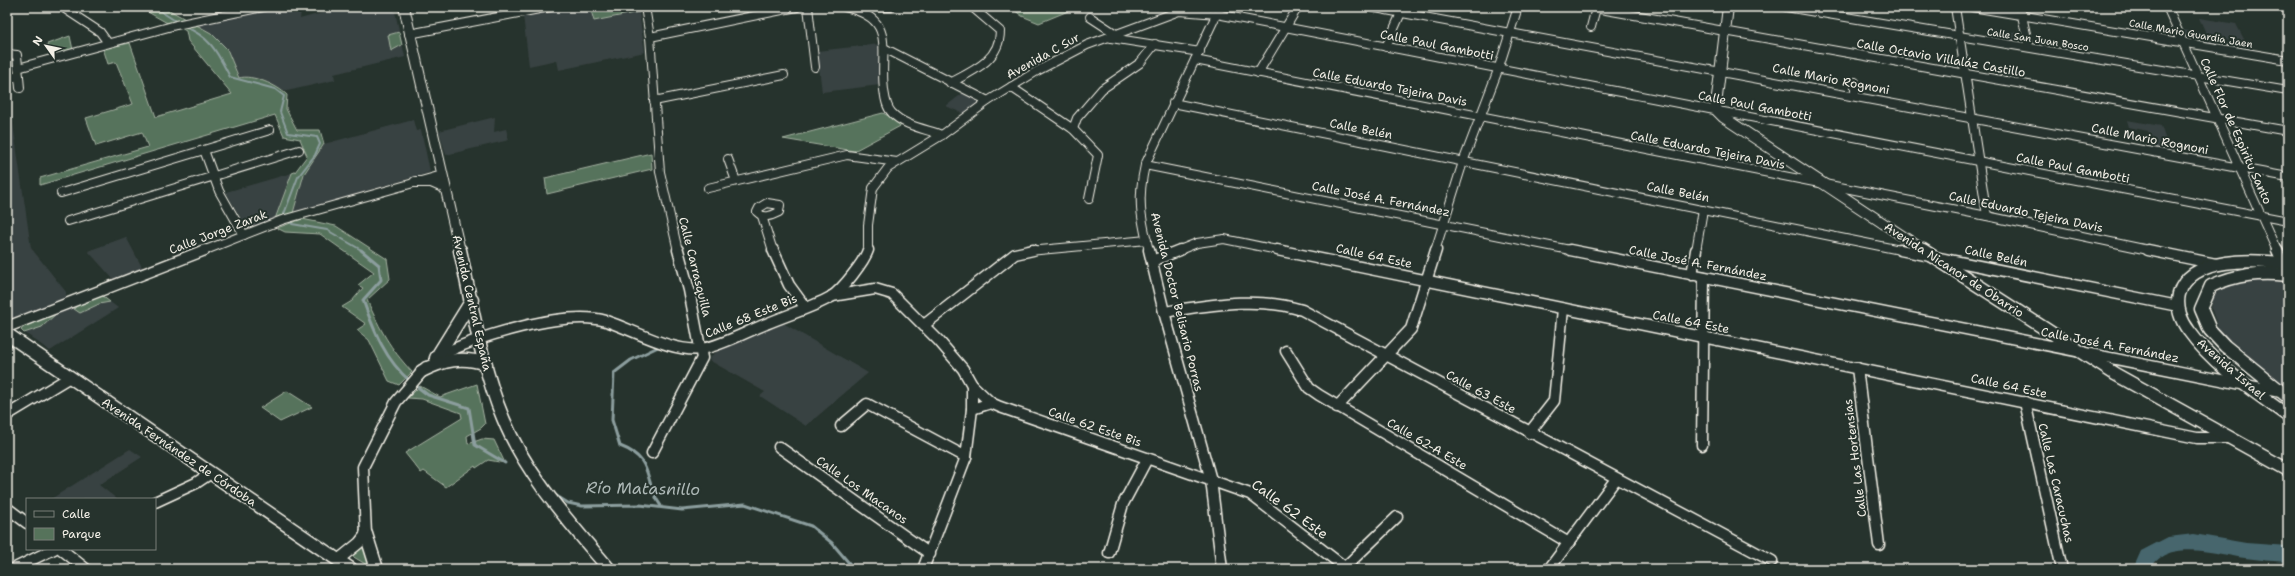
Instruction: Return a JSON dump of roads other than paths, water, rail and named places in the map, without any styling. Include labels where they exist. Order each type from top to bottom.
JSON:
[{"type":"main road","name":"Avenida Central España","points":[[404,7],[486,364],[503,418],[525,460],[551,500],[609,569]]},
{"type":"main road","points":[[1717,111],[1719,71],[1728,7]]},
{"type":"main road","name":"Avenida Nicanor de Obarrio","points":[[1717,111],[1723,117],[1827,185],[1928,255],[2082,353],[2228,438],[2288,470]]},
{"type":"main road","points":[[414,182],[431,182],[445,188]]},
{"type":"main road","points":[[2178,306],[2179,292],[2190,276],[2216,264],[2240,261],[2285,264]]},
{"type":"main road","name":"Avenida Israel","points":[[2284,395],[2244,363],[2210,330],[2201,309],[2206,294],[2212,286],[2241,274],[2288,275]]},
{"type":"main road","points":[[436,358],[450,336],[460,314],[472,300]]},
{"type":"main road","name":"Avenida Israel","points":[[2178,306],[2181,318],[2192,335],[2215,358],[2288,416]]},
{"type":"main road","name":"Avenida Fernández de Córdoba","points":[[7,334],[351,569]]},
{"type":"main road","points":[[420,372],[453,358],[469,358],[486,364]]},
{"type":"main road","points":[[366,534],[377,569]]},
{"type":"street","points":[[62,7],[100,32],[108,43]]},
{"type":"street","points":[[7,79],[18,72],[108,43],[233,10],[263,7]]},
{"type":"street","points":[[409,34],[550,7]]},
{"type":"street","name":"Calle Carrasquilla","points":[[645,7],[650,37],[660,172],[671,226],[689,290],[702,358],[652,453]]},
{"type":"street","points":[[650,37],[797,7]]},
{"type":"street","points":[[808,7],[815,67]]},
{"type":"street","points":[[847,7],[891,7]]},
{"type":"street","points":[[847,7],[865,14],[879,23],[882,30],[884,48],[884,96],[887,106],[896,116],[942,135]]},
{"type":"street","points":[[950,83],[984,64],[1000,43],[1000,32],[972,7]]},
{"type":"street","name":"Avenida Doctor Belisario Porras","points":[[1220,7],[1200,52],[1173,103],[1145,166],[1140,188],[1140,211],[1164,312],[1211,480],[1222,569]]},
{"type":"street","points":[[1258,73],[1298,7]]},
{"type":"street","name":"Calle Mario Rognoni","points":[[1370,7],[2288,177]]},
{"type":"street","points":[[1337,407],[1411,329],[1463,162],[1498,70],[1518,7]]},
{"type":"street","name":"Calle San Juan Bosco","points":[[1786,7],[2288,91]]},
{"type":"street","points":[[1955,7],[1958,36],[1973,118],[1987,216]]},
{"type":"street","name":"Calle Mario Guardia Jaen","points":[[1972,7],[2021,11],[2183,42],[2288,60]]},
{"type":"street","points":[[1591,26],[1593,8]]},
{"type":"street","name":"Calle Octavio Villaláz Castillo","points":[[1593,8],[2288,131]]},
{"type":"street","name":"Calle Flor de Espiritu Santo","points":[[2168,9],[2238,168],[2285,264]]},
{"type":"street","name":"Avenida C Sur","points":[[897,162],[942,135],[988,101],[1055,61],[1105,38],[1179,11],[1217,14]]},
{"type":"street","points":[[2021,11],[2029,47]]},
{"type":"street","points":[[1386,47],[1401,12]]},
{"type":"street","name":"Calle Paul Gambotti","points":[[1217,14],[1498,70],[2288,221]]},
{"type":"street","points":[[1090,17],[1116,34]]},
{"type":"street","points":[[1124,38],[1122,35],[1139,25]]},
{"type":"street","points":[[1105,38],[1124,38],[1200,52]]},
{"type":"street","points":[[1073,129],[1077,118],[1102,89],[1110,82],[1140,63],[1154,44]]},
{"type":"street","points":[[884,48],[950,83],[988,101]]},
{"type":"street","points":[[7,54],[17,55],[20,88]]},
{"type":"street","name":"Calle Eduardo Tejeira Davis","points":[[1195,60],[1987,216],[2216,264]]},
{"type":"street","points":[[654,101],[784,75]]},
{"type":"street","points":[[1854,82],[1855,96]]},
{"type":"street","points":[[1011,87],[1073,129],[1098,155],[1089,199]]},
{"type":"street","name":"Calle Belén","points":[[1173,103],[2178,306]]},
{"type":"street","points":[[61,193],[270,130]]},
{"type":"street","points":[[204,150],[219,191],[244,235]]},
{"type":"street","points":[[68,221],[299,150]]},
{"type":"street","points":[[708,188],[847,155],[897,162]]},
{"type":"street","points":[[728,159],[736,181]]},
{"type":"street","name":"Calle 68 Este Bis","points":[[366,534],[363,501],[363,467],[384,421],[420,372],[436,358],[456,347],[480,339],[549,321],[591,319],[615,324],[676,347],[701,349],[725,341],[832,296],[846,282],[868,251],[868,225],[872,188],[882,173],[897,162]]},
{"type":"street","name":"Calle José A. Fernández","points":[[1145,166],[2082,353],[2247,384],[2284,395]]},
{"type":"street","name":"Calle Jorge Zarak","points":[[7,327],[282,220],[442,174]]},
{"type":"street","points":[[1692,275],[1703,210]]},
{"type":"street","points":[[762,216],[777,264],[788,286],[805,307]]},
{"type":"street","name":"Calle 64 Este","points":[[1152,261],[1197,243],[1224,239],[2197,438],[2228,438]]},
{"type":"street","points":[[924,325],[1015,254],[1037,249],[1147,240]]},
{"type":"street","points":[[1702,445],[1704,277]]},
{"type":"street","points":[[846,282],[850,288],[858,293]]},
{"type":"street","points":[[832,296],[858,293],[875,289],[892,294],[924,325],[963,369],[972,385],[991,403],[972,409]]},
{"type":"street","name":"Calle 63 Este","points":[[1164,312],[1244,302],[1284,303],[1302,310],[1529,433],[1772,561]]},
{"type":"street","points":[[1529,433],[1554,401],[1563,309]]},
{"type":"street","name":"Calle 62-A Este","points":[[1286,351],[1309,388],[1337,407],[1569,543]]},
{"type":"street","name":"Calle Las Hortensias","points":[[1857,368],[1879,545]]},
{"type":"street","points":[[7,414],[70,377]]},
{"type":"street","points":[[923,569],[966,457],[972,409],[972,385]]},
{"type":"street","name":"Calle Las Caracuchas","points":[[2025,402],[2062,569]]},
{"type":"street","name":"Calle 62 Este Bis","points":[[991,403],[1068,432],[1211,480]]},
{"type":"street","points":[[841,426],[867,404],[966,457]]},
{"type":"street","name":"Calle Los Macanos","points":[[780,448],[930,554]]},
{"type":"street","points":[[1109,553],[1123,504],[1147,459]]},
{"type":"street","points":[[156,502],[196,483],[211,473]]},
{"type":"street","points":[[1549,569],[1616,479]]},
{"type":"street","name":"Calle 62 Este","points":[[1211,480],[1250,494],[1344,568]]},
{"type":"street","points":[[7,508],[26,522]]},
{"type":"street","points":[[1344,568],[1397,517]]},
{"type":"street","points":[[338,560],[359,543],[366,534]]},
{"type":"street","points":[[13,569],[52,550]]},
{"type":"street","points":[[62,550],[86,569]]},
{"type":"waterway","name":"Río Matasnillo","points":[[154,7],[177,22]]},
{"type":"waterway","name":"Río Matasnillo","points":[[183,26],[193,30],[207,40],[217,53],[230,77],[275,89],[284,96],[280,112],[288,133],[317,137],[320,144],[315,155],[298,177],[284,214],[292,224],[327,230],[363,251]]},
{"type":"waterway","name":"Río Matasnillo","points":[[361,250],[379,265],[381,280],[363,300],[367,312],[387,355],[411,382]]},
{"type":"waterway","points":[[658,347],[631,360],[614,373],[612,420],[620,446],[631,452],[644,464],[655,497],[661,506]]},
{"type":"waterway","name":"Río Matasnillo","points":[[415,385],[428,395],[469,408],[475,445],[505,463]]},
{"type":"waterway","name":"Río Matasnillo","points":[[555,495],[568,503],[582,506],[640,505],[682,510],[745,504],[811,526],[832,543],[854,569]]},
{"type":"waterway","name":"Río Matasnillo","points":[[2142,569],[2148,556],[2168,545],[2194,542],[2246,551],[2288,554]]}]
